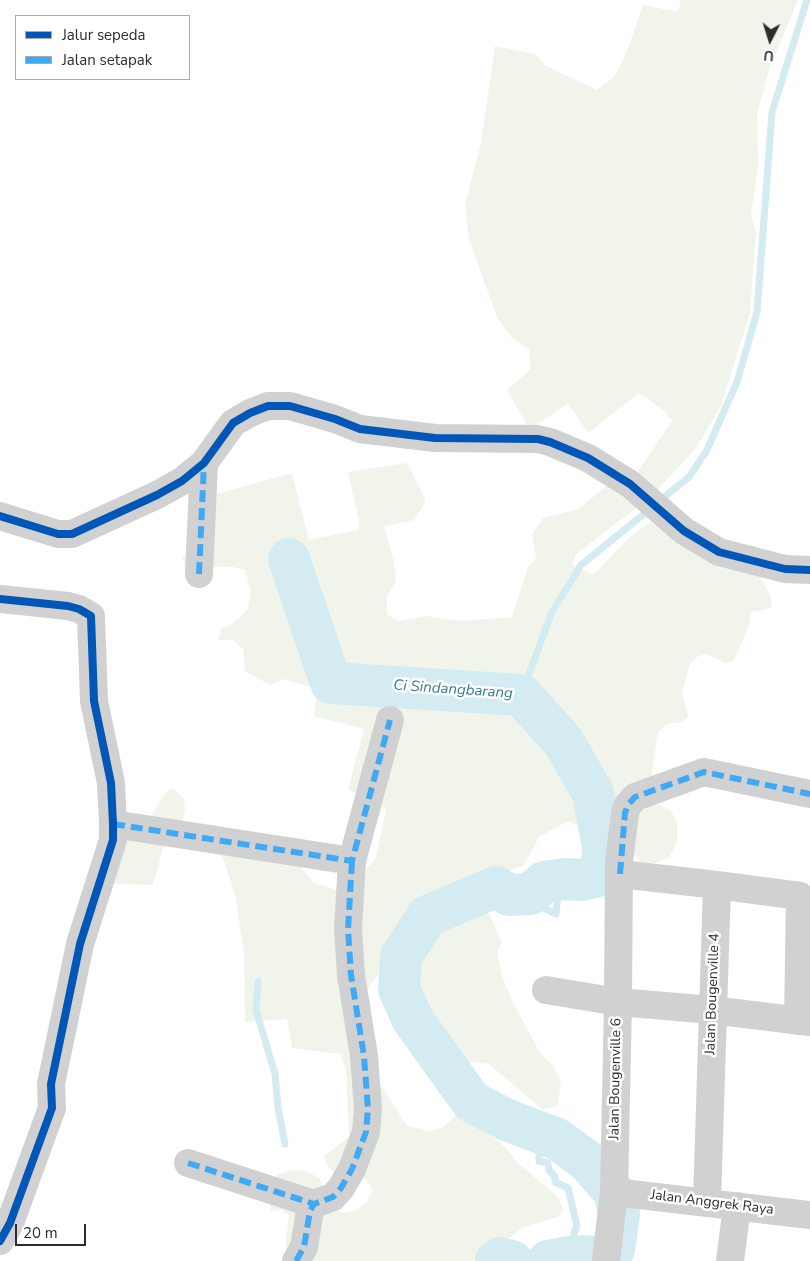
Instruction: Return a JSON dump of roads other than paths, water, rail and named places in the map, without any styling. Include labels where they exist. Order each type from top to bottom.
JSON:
[{"type":"street","points":[[0,516],[58,534],[72,534],[157,495],[182,481],[204,463],[233,423],[250,412],[268,406],[290,406],[335,419],[360,429],[435,438],[538,439],[550,442],[588,458],[643,494],[684,531],[719,552],[785,569],[810,570]]},
{"type":"street","points":[[199,574],[204,463]]},
{"type":"street","points":[[0,599],[68,606],[79,609],[91,616],[94,702],[111,783],[113,824],[113,840],[80,944],[51,1084],[52,1108],[10,1223],[0,1241]]},
{"type":"street","points":[[296,1261],[304,1247],[310,1211],[314,1204],[333,1196],[344,1184],[352,1169],[366,1124],[368,1109],[364,1056],[351,975],[348,929],[352,861],[390,720]]},
{"type":"street","points":[[546,990],[618,1002],[620,874],[625,813],[628,805],[635,797],[704,772],[810,794]]},
{"type":"street","points":[[113,824],[352,861]]},
{"type":"street","points":[[620,874],[717,884],[800,896],[804,1021]]},
{"type":"street","name":"Jalan Bougenville 4","points":[[707,1202],[717,884]]},
{"type":"street","name":"Jalan Bougenville 6","points":[[606,1261],[614,1192],[618,1002],[712,1010],[804,1021]]},
{"type":"street","points":[[188,1163],[314,1204]]},
{"type":"street","name":"Jalan Anggrek Raya","points":[[614,1192],[810,1215]]},
{"type":"street","points":[[730,1261],[737,1206]]},
{"type":"waterway","points":[[658,502],[689,477],[706,452],[737,382],[757,312],[772,112],[807,0]]},
{"type":"waterway","points":[[521,695],[552,612],[581,565],[650,509]]},
{"type":"waterway","name":"Ci Sindangbarang","points":[[289,559],[331,683],[521,695],[563,741],[593,793],[603,847],[602,863],[595,877],[581,880],[565,879],[544,882],[530,894],[509,895],[496,887],[427,916],[401,957],[399,989],[413,1020],[472,1102],[507,1120],[557,1139],[587,1161],[615,1193],[619,1214],[614,1250],[607,1257],[575,1256],[548,1261]]},
{"type":"waterway","points":[[530,894],[544,908],[556,914],[558,894],[556,880]]},
{"type":"waterway","points":[[258,981],[256,1010],[275,1074],[278,1108],[285,1144]]},
{"type":"waterway","points":[[549,1137],[548,1145],[539,1156],[539,1161],[548,1163],[549,1170],[555,1177],[555,1182],[568,1188],[577,1226],[574,1233],[575,1256]]},
{"type":"waterway","name":"Ci Sindangbarang","points":[[496,1261],[500,1258],[512,1261]]}]
